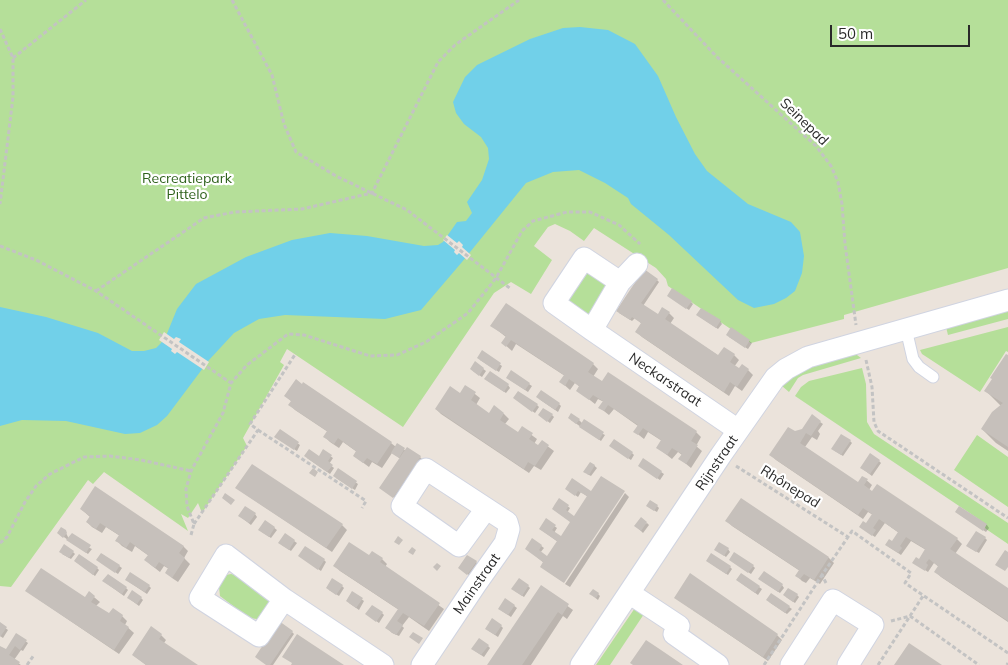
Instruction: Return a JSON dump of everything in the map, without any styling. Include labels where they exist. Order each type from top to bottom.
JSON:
[{"type":"street","name":"Neckarstraat","points":[[620,282],[584,258],[554,303],[738,430]]},
{"type":"street","points":[[592,330],[620,282],[637,264]]},
{"type":"street","name":"Rijnstraat","points":[[581,665],[721,455],[775,378],[808,357],[859,336],[906,329],[1008,300]]},
{"type":"street","name":"Mainstraat","points":[[422,665],[509,536],[507,522],[486,509]]},
{"type":"street","points":[[629,593],[679,626],[674,634],[718,665]]},
{"type":"street","points":[[284,599],[383,665]]},
{"type":"street","points":[[800,662],[833,600],[873,625],[848,665]]},
{"type":"lane","points":[[906,329],[913,360],[919,367],[933,376]]},
{"type":"path","points":[[13,58],[86,0]]},
{"type":"path","points":[[232,0],[272,75],[284,124],[296,152],[336,176],[407,210],[511,289]]},
{"type":"path","points":[[372,193],[438,62],[455,45],[519,0]]},
{"type":"path","name":"Seinepad","points":[[663,0],[716,56],[816,146],[831,166],[838,182],[842,204],[846,254],[859,336],[872,386],[875,427],[900,447],[1008,518]]},
{"type":"path","points":[[0,29],[13,58],[12,97],[0,204]]},
{"type":"path","points":[[96,291],[204,218],[235,212],[302,209],[372,193]]},
{"type":"path","points":[[194,524],[187,506],[186,488],[191,471],[223,412],[231,383],[248,365],[288,334],[304,335],[370,356],[397,355],[426,342],[468,313],[496,278],[522,231],[533,221],[567,212],[590,212],[619,225],[643,247],[637,264]]},
{"type":"path","points":[[0,246],[36,260],[96,291],[231,383]]},
{"type":"path","points":[[296,353],[250,424],[366,501],[362,508]]},
{"type":"path","points":[[191,536],[194,524],[258,430]]},
{"type":"path","name":"Rhônepad","points":[[721,455],[848,537],[852,531],[911,573],[905,583],[1008,653]]},
{"type":"path","points":[[0,543],[7,537],[25,502],[36,486],[50,474],[84,457],[110,456],[142,460],[191,471]]},
{"type":"path","points":[[764,665],[848,537]]},
{"type":"path","points":[[822,575],[833,600]]},
{"type":"path","points":[[878,665],[923,596]]},
{"type":"path","points":[[873,625],[910,616],[979,665]]},
{"type":"path","points":[[27,665],[34,655]]},
{"type":"green space","name":"Recreatiepark Pittelo","points":[[0,0],[1008,0],[1008,268],[844,315],[844,319],[751,343],[668,286],[666,279],[656,268],[594,228],[584,241],[570,231],[555,224],[548,227],[534,246],[552,260],[531,294],[511,282],[494,293],[403,427],[287,349],[280,362],[284,365],[243,438],[247,446],[202,513],[198,503],[188,518],[181,514],[188,531],[104,472],[93,484],[88,480],[11,587],[0,586]]},
{"type":"green space","points":[[588,268],[609,282],[593,312],[589,314],[584,313],[567,301]]},
{"type":"green space","points":[[1008,310],[1008,319],[948,335],[946,327]]},
{"type":"green space","points":[[1008,327],[1008,352],[1006,351],[980,392],[922,354],[920,350]]},
{"type":"green space","points":[[850,355],[857,355],[861,358],[803,375],[798,378],[789,392],[782,386],[791,377],[812,365]]},
{"type":"green space","points":[[862,368],[866,384],[867,422],[874,434],[1008,523],[1008,544],[986,529],[980,520],[795,396],[801,387],[809,381]]},
{"type":"green space","points":[[977,435],[1008,457],[1008,507],[954,470]]},
{"type":"green space","points":[[226,575],[236,575],[271,601],[257,619],[249,618],[220,596],[219,587]]},
{"type":"green space","points":[[637,605],[646,611],[610,665],[596,665]]},
{"type":"water","points":[[580,27],[608,30],[635,44],[658,76],[695,154],[707,171],[748,204],[791,222],[800,232],[804,256],[802,273],[795,291],[774,304],[754,308],[738,300],[669,235],[631,204],[628,198],[605,183],[579,170],[553,172],[526,183],[421,310],[385,319],[285,315],[259,319],[234,333],[209,360],[167,416],[157,425],[140,433],[125,434],[66,421],[22,420],[0,426],[0,307],[46,317],[98,333],[132,351],[144,351],[156,348],[161,343],[166,336],[177,309],[196,284],[246,257],[292,240],[330,233],[367,236],[424,246],[438,245],[443,242],[457,222],[466,221],[472,213],[467,202],[482,180],[489,159],[488,148],[481,137],[464,124],[456,113],[453,102],[465,77],[477,65],[530,39],[563,28]]},
{"type":"pier","points":[[447,235],[457,243],[459,241],[463,245],[462,247],[471,255],[467,260],[459,253],[457,255],[454,252],[455,250],[443,240]]},
{"type":"pier","points":[[164,332],[174,339],[176,337],[181,339],[179,342],[209,362],[204,370],[177,352],[175,354],[171,351],[172,349],[159,340]]},
{"type":"building","points":[[644,269],[658,279],[641,303],[658,314],[662,307],[670,312],[665,319],[718,355],[724,347],[735,354],[730,362],[739,368],[742,364],[749,369],[737,387],[730,382],[724,392],[635,332],[641,323],[632,317],[630,320],[616,311]]},
{"type":"building","points":[[672,288],[692,301],[686,309],[667,296]]},
{"type":"building","points":[[506,303],[594,363],[588,372],[602,381],[608,372],[697,431],[691,441],[698,445],[686,464],[678,459],[682,454],[672,448],[667,455],[656,448],[661,440],[643,428],[638,435],[633,432],[638,425],[608,405],[604,411],[598,408],[603,401],[593,395],[589,400],[576,391],[579,386],[569,379],[565,386],[559,382],[564,375],[511,340],[506,347],[501,343],[506,336],[490,326]]},
{"type":"building","points":[[701,308],[721,320],[716,328],[696,315]]},
{"type":"building","points":[[731,327],[750,340],[745,348],[726,335]]},
{"type":"building","points":[[482,350],[501,363],[496,371],[477,358]]},
{"type":"building","points":[[1006,354],[1008,355],[1008,447],[981,429],[992,412],[1003,403],[984,391]]},
{"type":"building","points":[[475,361],[484,368],[479,376],[470,369]]},
{"type":"building","points":[[511,370],[530,383],[525,390],[506,378]]},
{"type":"building","points":[[490,371],[509,384],[504,392],[484,379]]},
{"type":"building","points":[[296,379],[392,442],[377,464],[367,458],[363,463],[353,456],[356,451],[338,438],[334,444],[323,437],[327,431],[288,405],[291,401],[284,396]]},
{"type":"building","points":[[465,385],[476,392],[471,400],[489,413],[494,405],[504,413],[500,420],[518,432],[522,426],[533,433],[529,439],[538,445],[542,440],[549,445],[535,466],[528,462],[524,469],[435,409],[450,386],[460,393]]},
{"type":"building","points":[[541,390],[560,403],[555,410],[536,397]]},
{"type":"building","points":[[518,391],[538,404],[532,412],[513,398]]},
{"type":"building","points":[[543,408],[553,414],[547,422],[538,415]]},
{"type":"building","points":[[571,413],[580,419],[576,424],[568,418]]},
{"type":"building","points":[[812,414],[821,421],[811,436],[806,433],[800,443],[858,482],[862,476],[868,479],[864,485],[872,491],[877,484],[958,538],[950,549],[1008,588],[1008,621],[934,572],[938,566],[929,559],[926,563],[928,565],[925,571],[912,563],[916,557],[919,559],[925,549],[906,537],[898,553],[885,545],[889,539],[892,541],[898,532],[879,519],[873,528],[876,530],[872,536],[859,527],[863,521],[866,523],[872,514],[863,508],[858,515],[769,455],[788,427],[795,431],[802,429]]},
{"type":"building","points":[[584,419],[604,432],[599,440],[579,427]]},
{"type":"building","points":[[280,429],[299,442],[294,450],[274,437]]},
{"type":"building","points":[[841,434],[851,440],[841,455],[831,449]]},
{"type":"building","points":[[614,439],[633,452],[628,459],[609,446]]},
{"type":"building","points":[[397,443],[405,448],[399,458],[391,453]]},
{"type":"building","points":[[407,447],[421,456],[393,498],[379,488]]},
{"type":"building","points":[[309,449],[319,456],[323,449],[332,455],[328,461],[333,465],[327,472],[304,456]]},
{"type":"building","points":[[870,453],[880,460],[870,474],[860,468]]},
{"type":"building","points":[[643,458],[662,471],[657,479],[638,466]]},
{"type":"building","points":[[590,462],[595,465],[589,475],[583,472]]},
{"type":"building","points":[[252,464],[343,524],[326,548],[235,488]]},
{"type":"building","points":[[313,468],[318,472],[315,477],[309,473]]},
{"type":"building","points":[[338,468],[357,481],[352,489],[333,476]]},
{"type":"building","points":[[601,476],[625,491],[564,583],[540,567],[543,562],[525,549],[532,538],[542,545],[539,550],[547,556],[557,541],[539,529],[546,518],[556,525],[552,530],[561,536],[570,522],[552,509],[559,498],[569,505],[566,510],[574,516],[587,496],[578,491],[575,496],[565,489],[572,478],[591,491]]},
{"type":"building","points":[[95,486],[184,546],[179,553],[185,558],[172,578],[165,573],[168,568],[159,562],[155,568],[144,560],[148,555],[130,542],[126,548],[115,541],[119,535],[100,523],[96,529],[86,522],[90,516],[80,509]]},
{"type":"building","points":[[225,493],[235,500],[231,505],[222,498]]},
{"type":"building","points":[[741,498],[829,557],[814,580],[804,574],[800,579],[795,576],[799,570],[725,521]]},
{"type":"building","points":[[650,500],[658,505],[654,511],[646,506]]},
{"type":"building","points":[[245,506],[256,513],[249,523],[238,516]]},
{"type":"building","points":[[959,506],[987,524],[983,531],[955,512]]},
{"type":"building","points":[[641,517],[647,522],[641,531],[634,526]]},
{"type":"building","points":[[265,520],[275,527],[269,537],[258,530]]},
{"type":"building","points":[[61,527],[67,533],[63,538],[57,533]]},
{"type":"building","points":[[976,531],[986,537],[976,552],[966,546]]},
{"type":"building","points":[[72,533],[91,545],[86,553],[66,540]]},
{"type":"building","points":[[285,533],[295,540],[289,550],[278,543]]},
{"type":"building","points":[[398,536],[403,540],[399,545],[394,542]]},
{"type":"building","points":[[349,542],[369,555],[372,551],[383,558],[380,562],[440,603],[424,626],[403,613],[397,621],[403,625],[396,635],[385,628],[398,609],[333,566]]},
{"type":"building","points":[[719,542],[729,548],[724,556],[714,550]]},
{"type":"building","points":[[64,544],[74,551],[69,558],[59,552]]},
{"type":"building","points":[[305,546],[325,559],[318,570],[298,556]]},
{"type":"building","points":[[412,547],[416,550],[413,555],[408,552]]},
{"type":"building","points":[[1005,550],[1008,552],[1008,567],[1005,571],[995,565]]},
{"type":"building","points":[[734,552],[754,565],[748,573],[729,560]]},
{"type":"building","points":[[101,553],[120,565],[115,573],[96,560]]},
{"type":"building","points":[[711,553],[731,566],[726,574],[706,561]]},
{"type":"building","points":[[79,554],[98,567],[93,575],[74,561]]},
{"type":"building","points":[[467,555],[477,561],[467,575],[458,568]]},
{"type":"building","points":[[437,563],[441,566],[437,571],[433,567]]},
{"type":"building","points":[[41,568],[85,597],[89,591],[95,596],[91,602],[109,613],[113,608],[123,615],[120,621],[129,627],[114,650],[25,591]]},
{"type":"building","points":[[764,571],[783,584],[778,592],[758,579]]},
{"type":"building","points":[[130,572],[150,585],[145,592],[125,580]]},
{"type":"building","points":[[690,573],[778,634],[763,657],[674,598]]},
{"type":"building","points":[[741,573],[760,586],[755,593],[736,580]]},
{"type":"building","points":[[108,574],[127,587],[122,594],[102,581]]},
{"type":"building","points":[[332,578],[343,585],[336,595],[326,588]]},
{"type":"building","points":[[519,578],[529,585],[522,596],[511,589]]},
{"type":"building","points":[[541,585],[569,604],[562,615],[558,612],[522,665],[487,665]]},
{"type":"building","points":[[788,588],[798,594],[793,602],[783,595]]},
{"type":"building","points":[[593,589],[599,593],[596,598],[589,594]]},
{"type":"building","points":[[132,590],[142,597],[137,604],[127,598]]},
{"type":"building","points":[[352,591],[363,598],[356,608],[346,601]]},
{"type":"building","points":[[771,593],[790,606],[785,613],[766,600]]},
{"type":"building","points":[[505,598],[515,605],[508,615],[498,609]]},
{"type":"building","points":[[372,605],[383,612],[376,622],[365,614]]},
{"type":"building","points":[[492,618],[502,625],[495,635],[485,629]]},
{"type":"building","points":[[279,621],[293,631],[270,665],[266,665],[255,657]]},
{"type":"building","points":[[0,622],[7,627],[0,637]]},
{"type":"building","points":[[151,626],[162,634],[159,639],[198,665],[146,665],[132,655]]},
{"type":"building","points":[[413,632],[423,638],[419,644],[409,637]]},
{"type":"building","points":[[16,633],[27,640],[20,650],[15,646],[9,655],[20,662],[18,665],[0,665],[0,646],[6,649]]},
{"type":"building","points":[[297,634],[344,665],[291,665],[292,663],[282,657]]},
{"type":"building","points":[[479,638],[489,645],[481,655],[471,649]]},
{"type":"building","points":[[646,640],[683,665],[633,665],[630,663]]},
{"type":"building","points":[[909,643],[942,665],[894,665]]}]
